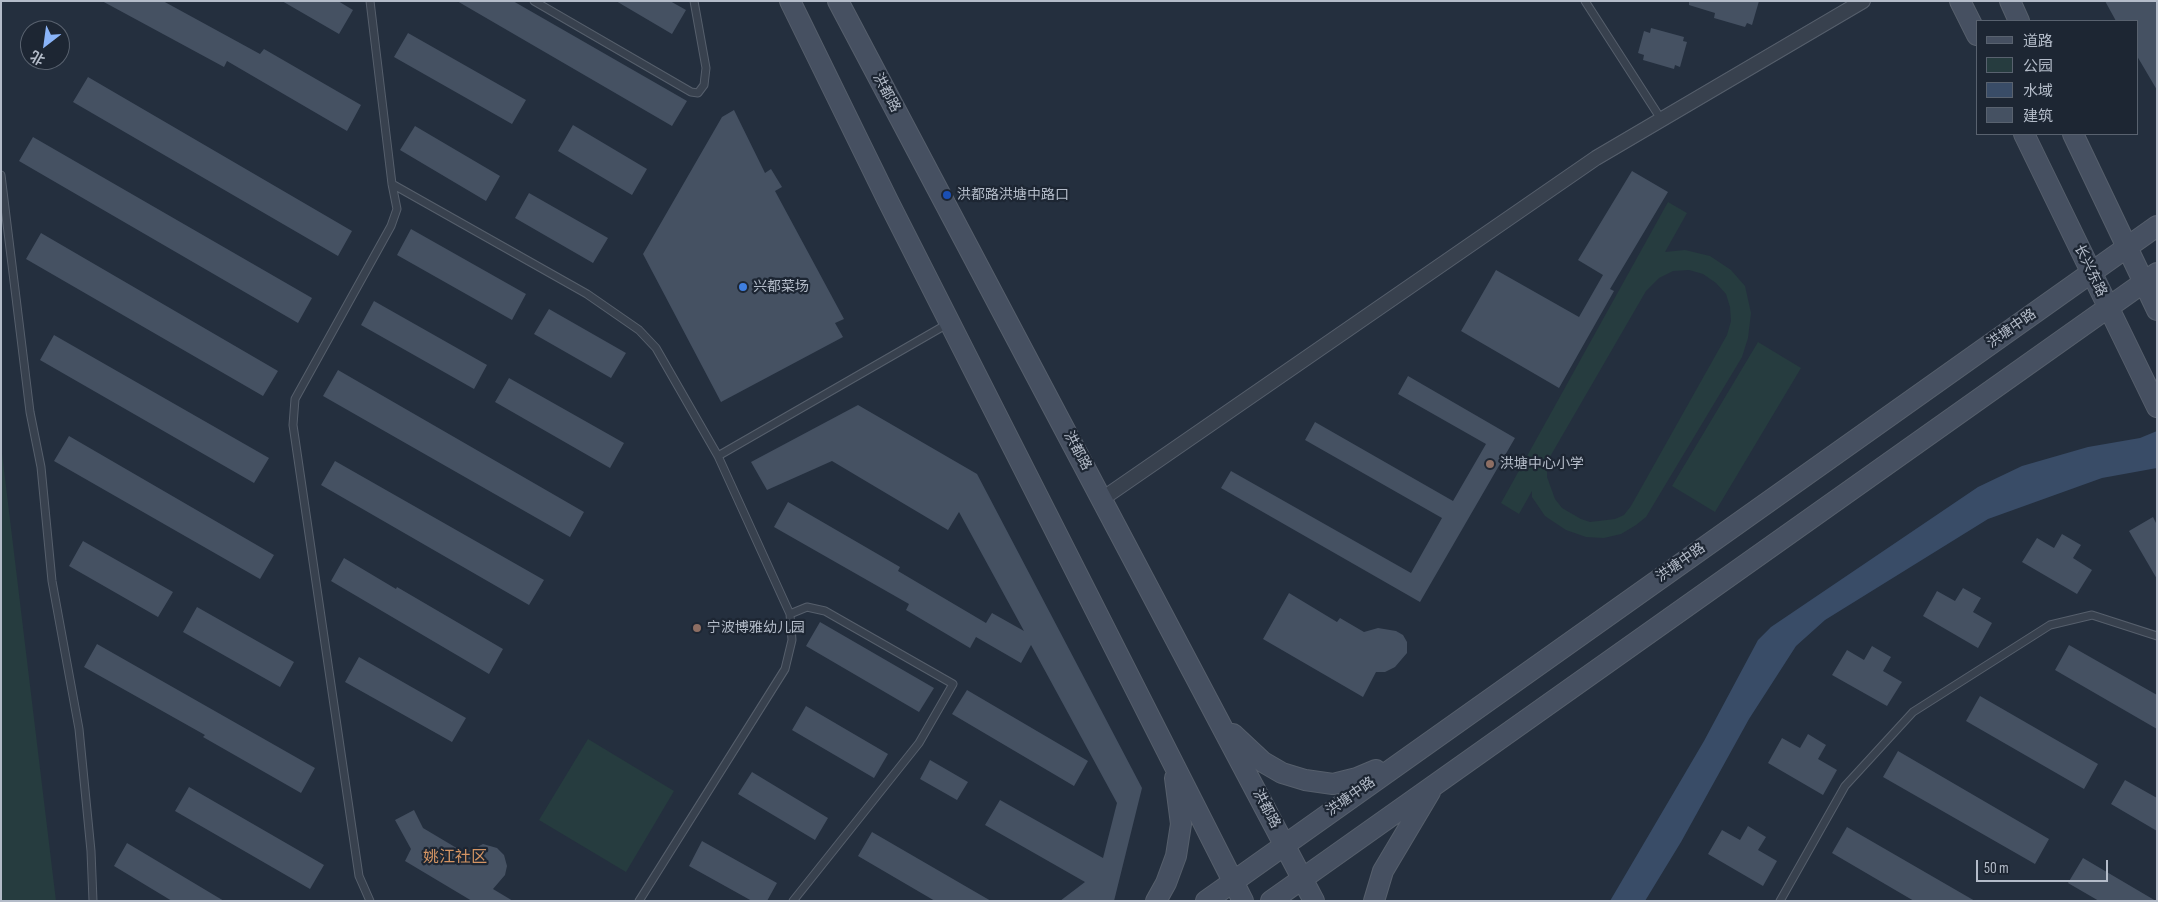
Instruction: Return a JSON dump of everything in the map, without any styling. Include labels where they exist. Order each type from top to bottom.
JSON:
[{"type":"main road","points":[[790,1],[949,323],[1242,901]]},
{"type":"main road","name":"洪都路","points":[[838,1],[1314,901]]},
{"type":"main road","points":[[1960,1],[1976,33]]},
{"type":"main road","points":[[2010,1],[2019,20]]},
{"type":"main road","name":"长兴东路","points":[[2024,135],[2156,406]]},
{"type":"main road","points":[[2073,135],[2127,248],[2150,278],[2157,310]]},
{"type":"main road","name":"洪塘中路","points":[[1206,901],[2157,226]]},
{"type":"main road","points":[[1271,901],[2150,278]]},
{"type":"main road","points":[[1218,717],[1263,762],[1282,773],[1304,780],[1333,784],[1357,778],[1410,755]]},
{"type":"main road","points":[[1156,901],[1166,883],[1176,856],[1181,824],[1172,762]]},
{"type":"main road","points":[[1374,901],[1382,871],[1435,784]]},
{"type":"street","points":[[1102,499],[1596,158],[1863,1]]},
{"type":"lane","points":[[370,1],[392,184],[397,209],[392,226],[295,399],[293,425],[359,876],[370,901]]},
{"type":"lane","points":[[534,1],[691,92],[698,94],[704,85],[706,68],[694,1]]},
{"type":"lane","points":[[1585,1],[1661,119]]},
{"type":"lane","points":[[1,175],[30,412],[41,467],[44,516],[52,581],[79,729],[91,852],[93,901]]},
{"type":"lane","points":[[392,184],[587,294],[639,330],[656,348],[718,456],[790,614],[792,640],[785,669],[639,901]]},
{"type":"lane","points":[[718,456],[949,323]]},
{"type":"lane","points":[[790,614],[807,608],[825,611],[953,684],[919,743],[793,901]]},
{"type":"lane","points":[[1780,901],[1845,786],[1913,712],[2050,625],[2092,615],[2157,636]]},
{"type":"green space","points":[[1668,202],[1687,213],[1665,252],[1685,250],[1710,256],[1731,270],[1745,286],[1751,313],[1748,338],[1742,357],[1646,517],[1621,534],[1604,538],[1586,537],[1566,530],[1545,516],[1532,497],[1532,491],[1519,514],[1501,503]],"holes":[[[1689,270],[1703,274],[1716,283],[1726,294],[1730,307],[1731,321],[1727,335],[1631,506],[1624,515],[1615,519],[1590,522],[1581,519],[1562,508],[1555,499],[1547,477],[1547,466],[1551,455],[1646,291],[1659,278],[1673,271]]]},
{"type":"green space","points":[[1758,342],[1801,368],[1715,512],[1672,486]]},
{"type":"green space","points":[[1,445],[56,901],[1,901]]},
{"type":"green space","points":[[588,739],[674,791],[626,872],[539,820]]},
{"type":"water","points":[[2157,431],[2157,468],[2102,478],[1988,519],[1825,620],[1796,646],[1749,719],[1681,842],[1645,901],[1610,901],[1704,741],[1758,640],[1771,627],[1978,487],[2022,466],[2088,447],[2140,438]]},
{"type":"building","points":[[102,1],[163,1],[260,54],[264,49],[361,105],[347,131],[227,61],[224,67]]},
{"type":"building","points":[[282,1],[338,1],[353,10],[339,34]]},
{"type":"building","points":[[457,1],[513,1],[687,101],[672,126]]},
{"type":"building","points":[[616,1],[670,1],[686,10],[672,34]]},
{"type":"building","points":[[1689,1],[1759,1],[1752,25],[1747,23],[1745,27],[1714,18],[1715,13],[1689,5]]},
{"type":"building","points":[[2105,1],[2157,1],[2157,90],[2138,58],[2138,20],[2115,20]]},
{"type":"building","points":[[1651,28],[1684,37],[1683,41],[1687,42],[1680,67],[1675,65],[1674,69],[1643,60],[1644,55],[1638,53],[1644,31],[1650,33]]},
{"type":"building","points":[[408,33],[526,100],[512,124],[394,57]]},
{"type":"building","points":[[88,77],[352,231],[338,256],[73,102]]},
{"type":"building","name":"兴都菜场","points":[[734,110],[765,173],[771,169],[782,187],[775,191],[844,319],[835,323],[843,337],[721,402],[643,254],[722,117]]},
{"type":"building","points":[[573,125],[647,169],[632,195],[558,151]]},
{"type":"building","points":[[415,126],[500,176],[486,201],[400,150]]},
{"type":"building","points":[[33,137],[312,298],[298,323],[19,161]]},
{"type":"building","points":[[1632,171],[1668,192],[1610,289],[1614,291],[1559,388],[1461,331],[1496,270],[1579,317],[1603,275],[1578,260]]},
{"type":"building","points":[[529,193],[608,238],[593,263],[515,218]]},
{"type":"building","points":[[411,229],[526,294],[512,320],[397,255]]},
{"type":"building","points":[[41,233],[278,371],[263,396],[26,259]]},
{"type":"building","points":[[374,301],[487,365],[474,389],[361,325]]},
{"type":"building","points":[[549,309],[626,353],[611,378],[534,334]]},
{"type":"building","points":[[54,335],[269,458],[254,483],[40,360]]},
{"type":"building","points":[[338,370],[584,512],[570,537],[323,396]]},
{"type":"building","points":[[1408,376],[1515,438],[1420,602],[1221,488],[1231,471],[1411,573],[1442,518],[1305,440],[1315,422],[1453,501],[1486,444],[1398,394]]},
{"type":"building","points":[[509,378],[624,443],[610,468],[495,402]]},
{"type":"building","points":[[858,405],[977,474],[1142,788],[1114,901],[1060,901],[1085,882],[985,825],[1000,800],[1103,858],[1117,803],[1031,645],[1021,663],[976,637],[970,648],[906,610],[909,604],[774,527],[788,502],[900,567],[898,571],[986,623],[992,613],[1024,631],[959,512],[948,530],[832,461],[767,490],[751,462]]},
{"type":"building","points":[[69,436],[274,555],[260,579],[54,461]]},
{"type":"building","points":[[335,461],[544,580],[529,605],[321,485]]},
{"type":"building","points":[[2153,517],[2157,525],[2157,579],[2129,531]]},
{"type":"building","points":[[2062,534],[2081,545],[2073,558],[2092,570],[2077,594],[2022,562],[2037,538],[2054,548]]},
{"type":"building","points":[[83,541],[173,592],[158,617],[69,566]]},
{"type":"building","points":[[344,558],[503,649],[489,674],[331,581]]},
{"type":"building","points":[[1963,588],[1981,598],[1973,612],[1992,623],[1978,648],[1923,616],[1937,591],[1955,601]]},
{"type":"building","points":[[1289,593],[1337,622],[1340,618],[1364,632],[1378,628],[1396,631],[1403,635],[1407,642],[1407,653],[1395,667],[1385,672],[1376,672],[1363,697],[1263,639]]},
{"type":"building","points":[[197,607],[294,662],[280,687],[183,632]]},
{"type":"building","points":[[820,622],[934,688],[919,712],[806,646]]},
{"type":"building","points":[[97,644],[315,768],[301,793],[203,737],[205,735],[84,667]]},
{"type":"building","points":[[2069,645],[2157,695],[2157,729],[2055,670]]},
{"type":"building","points":[[1872,646],[1891,657],[1883,671],[1902,682],[1887,706],[1832,675],[1847,650],[1864,660]]},
{"type":"building","points":[[359,657],[466,718],[452,742],[345,682]]},
{"type":"building","points":[[967,690],[1088,761],[1074,786],[952,714]]},
{"type":"building","points":[[1980,696],[2098,764],[2084,789],[1966,721]]},
{"type":"building","points":[[806,706],[888,754],[874,778],[792,730]]},
{"type":"building","points":[[1808,734],[1826,745],[1818,759],[1837,770],[1823,795],[1768,763],[1782,738],[1800,748]]},
{"type":"building","points":[[1898,751],[2049,839],[2035,864],[1883,777]]},
{"type":"building","points":[[930,760],[968,782],[957,800],[920,779]]},
{"type":"building","points":[[752,772],[828,818],[815,840],[738,794]]},
{"type":"building","points":[[2125,780],[2157,798],[2157,831],[2111,804]]},
{"type":"building","points":[[189,787],[324,865],[310,889],[175,811]]},
{"type":"building","points":[[414,810],[423,828],[465,853],[483,844],[497,848],[504,855],[507,866],[505,875],[493,889],[513,901],[472,901],[405,861],[411,849],[395,820]]},
{"type":"building","points":[[1748,826],[1766,837],[1758,850],[1777,861],[1763,886],[1708,854],[1722,830],[1740,840]]},
{"type":"building","points":[[1847,827],[1975,901],[1914,901],[1832,853]]},
{"type":"building","points":[[872,832],[991,901],[935,901],[858,856]]},
{"type":"building","points":[[702,841],[777,883],[767,901],[752,901],[689,866]]},
{"type":"building","points":[[127,843],[224,901],[172,901],[114,866]]},
{"type":"building","points":[[2083,858],[2156,901],[2099,901],[2068,883]]},
{"type":"place","name":"洪都路洪塘中路口","points":[[947,195]]},
{"type":"place","name":"兴都菜场","points":[[743,287]]},
{"type":"place","name":"洪塘中心小学","points":[[1490,464]]},
{"type":"place","name":"宁波博雅幼儿园","points":[[697,628]]},
{"type":"district","name":"姚江社区","points":[[455,858]]}]
